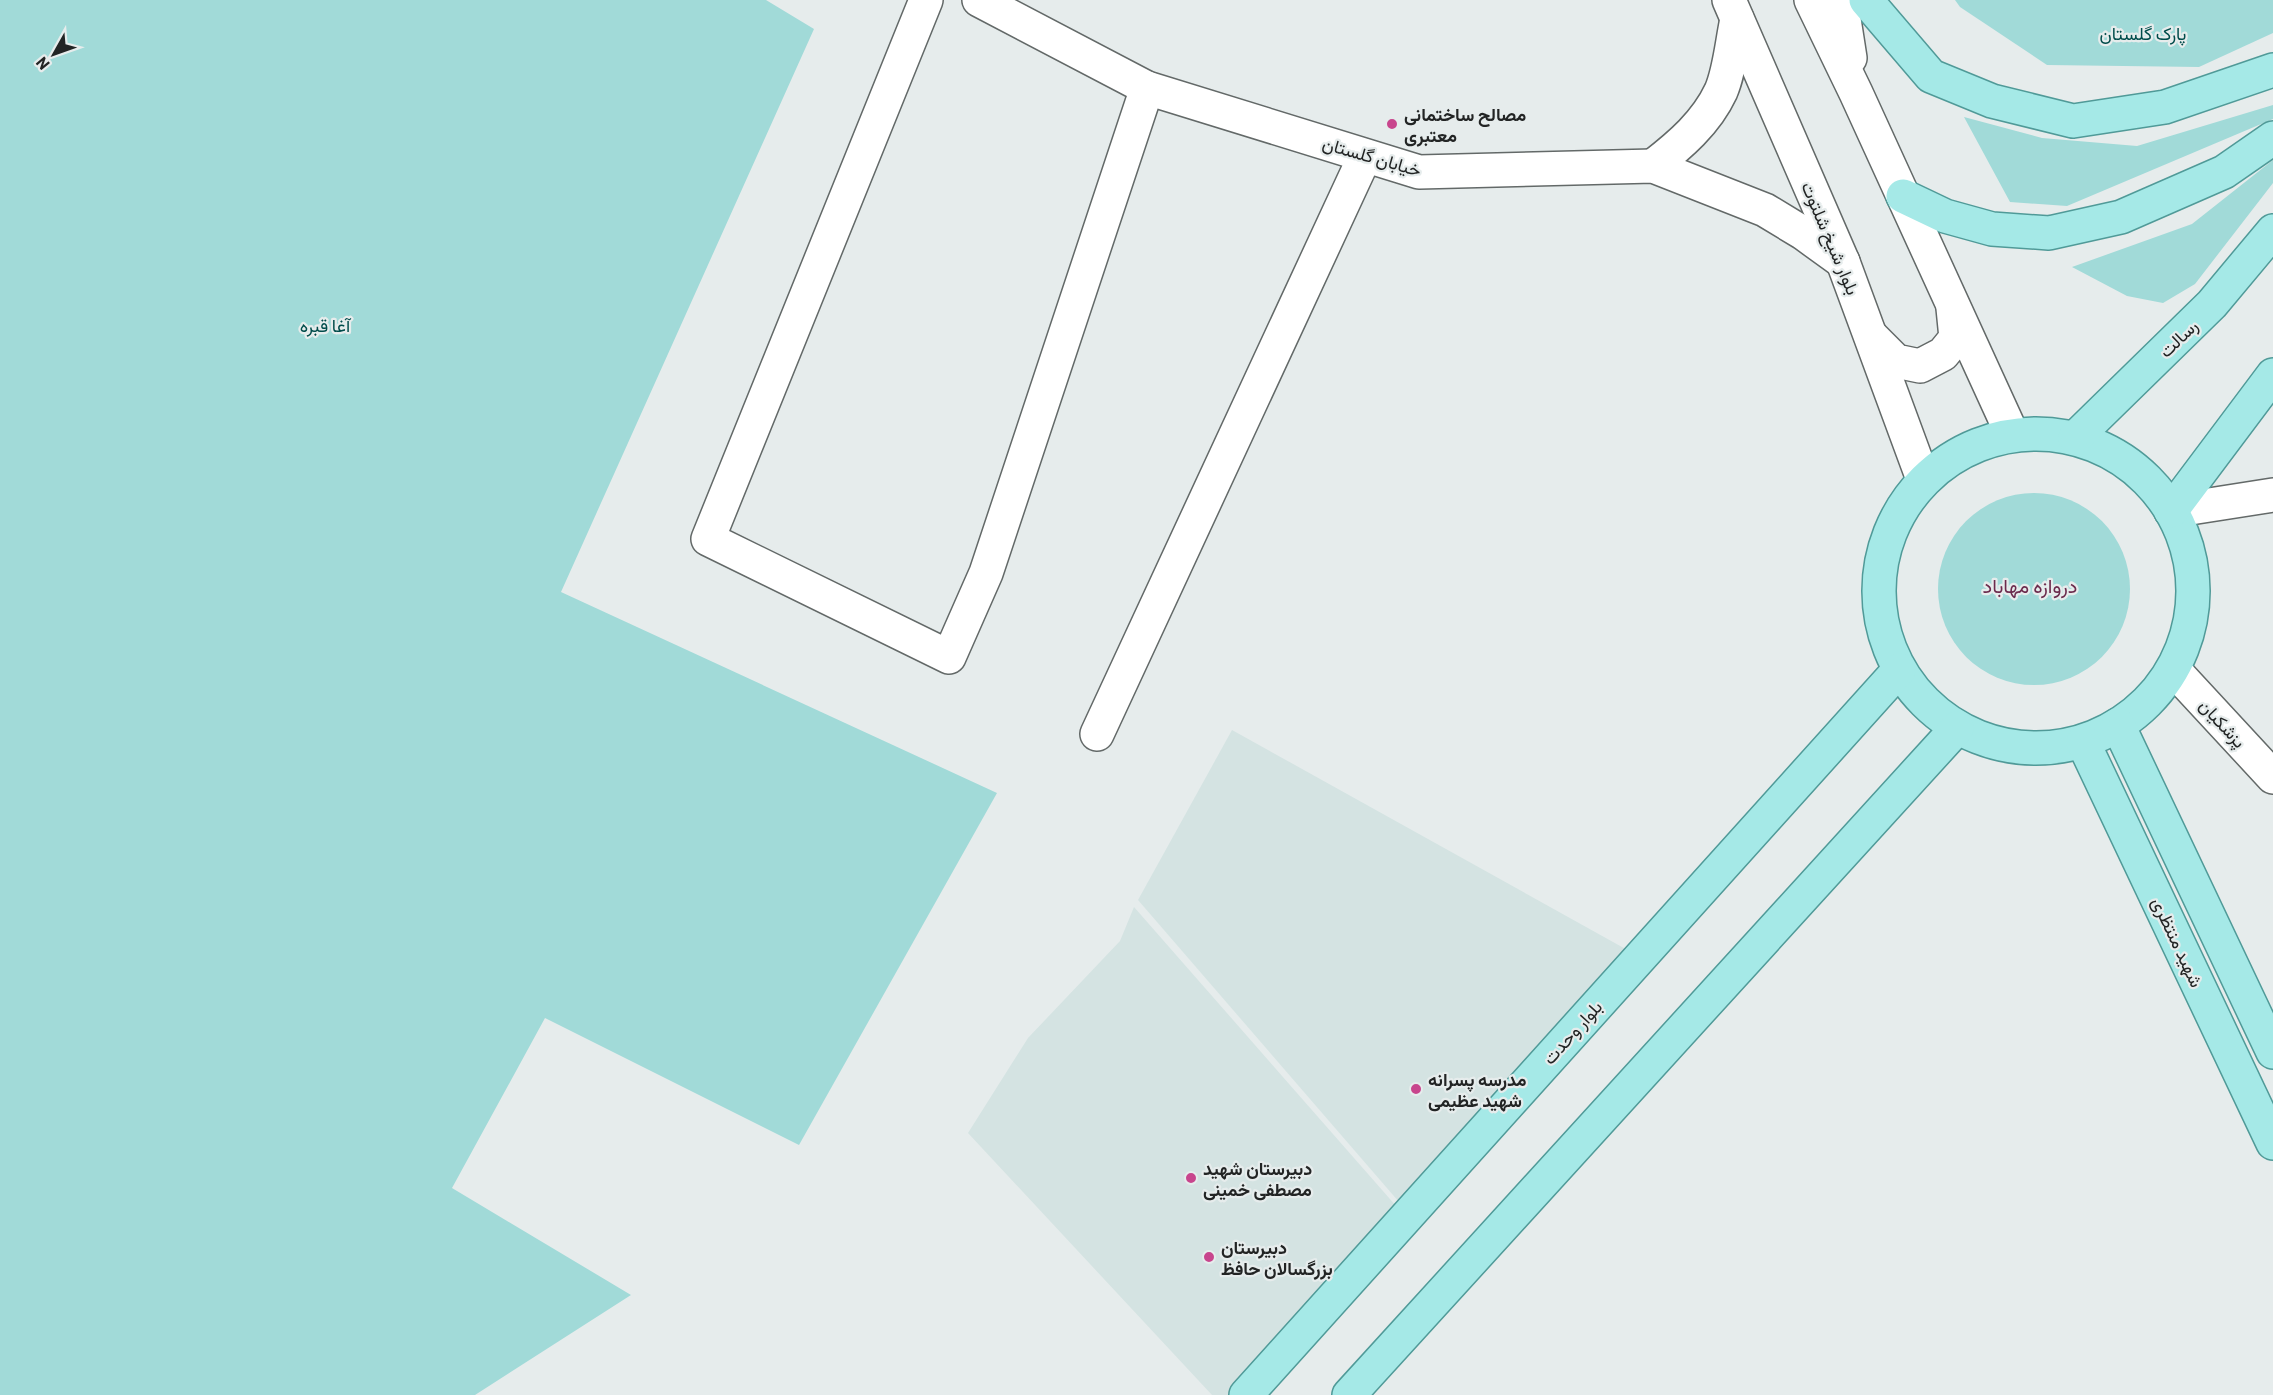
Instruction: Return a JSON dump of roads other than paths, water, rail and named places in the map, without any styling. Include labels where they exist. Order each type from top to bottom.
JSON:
[{"type":"main road","points":[[1866,0],[1930,76],[1992,101],[2073,121],[2165,107],[2273,70]]},
{"type":"main road","points":[[1903,196],[1945,216],[1992,229],[2049,233],[2121,217],[2224,172],[2273,138]]},
{"type":"main road","name":"رسالت","points":[[2075,438],[2212,304],[2273,231]]},
{"type":"main road","points":[[2171,511],[2273,375]]},
{"type":"main road","points":[[2044,433],[2075,438],[2113,453],[2146,478],[2171,511],[2183,536],[2191,562],[2193,599],[2187,636],[2173,669],[2149,701],[2118,725],[2083,742],[2061,747],[2025,748],[1990,742],[1957,728],[1924,703],[1899,670],[1880,622],[1879,570],[1893,521],[1923,479],[1949,458],[1979,443],[2013,434],[2044,433]]},
{"type":"main road","name":"بلوار وحدت","points":[[1246,1395],[1899,670]]},
{"type":"main road","points":[[2118,725],[2273,1052]]},
{"type":"main road","points":[[1349,1395],[1957,728]]},
{"type":"main road","name":"شهید منتظری","points":[[2083,742],[2273,1143]]},
{"type":"street","points":[[926,0],[708,539],[949,657],[986,573],[1147,88]]},
{"type":"street","name":"خیابان گلستان","points":[[979,0],[1147,88],[1365,156],[1419,172],[1653,166],[1765,210],[1803,233],[1843,262]]},
{"type":"street","points":[[1811,0],[2013,434]]},
{"type":"street","points":[[1841,0],[1856,93]]},
{"type":"street","points":[[1653,166],[1684,142],[1705,117],[1721,91],[1733,9]]},
{"type":"street","name":"بلوار شیخ شلتوت","points":[[1733,9],[1843,262],[1923,479]]},
{"type":"street","points":[[1097,734],[1365,156]]},
{"type":"street","points":[[1871,336],[1896,361],[1920,366],[1943,354],[1956,338],[1953,306]]},
{"type":"street","points":[[2171,511],[2273,495]]},
{"type":"street","name":"پزشکیان","points":[[2173,669],[2273,777]]},
{"type":"place","name":"مصالح ساختمانی معتبری","points":[[1392,124]]},
{"type":"place","name":"مدرسه پسرانه شهید عظیمی","points":[[1416,1089]]},
{"type":"place","name":"دبیرستان شهید مصطفی خمینی","points":[[1191,1178]]},
{"type":"place","name":"دبیرستان بزرگسالان حافظ","points":[[1209,1257]]},
{"type":"district","name":"دروازه مهاباد","points":[[2030,585]]},
{"type":"park label","name":"پارک گلستان","points":[[2143,33]]},
{"type":"park label","name":"آغا قبره","points":[[325,325]]}]
